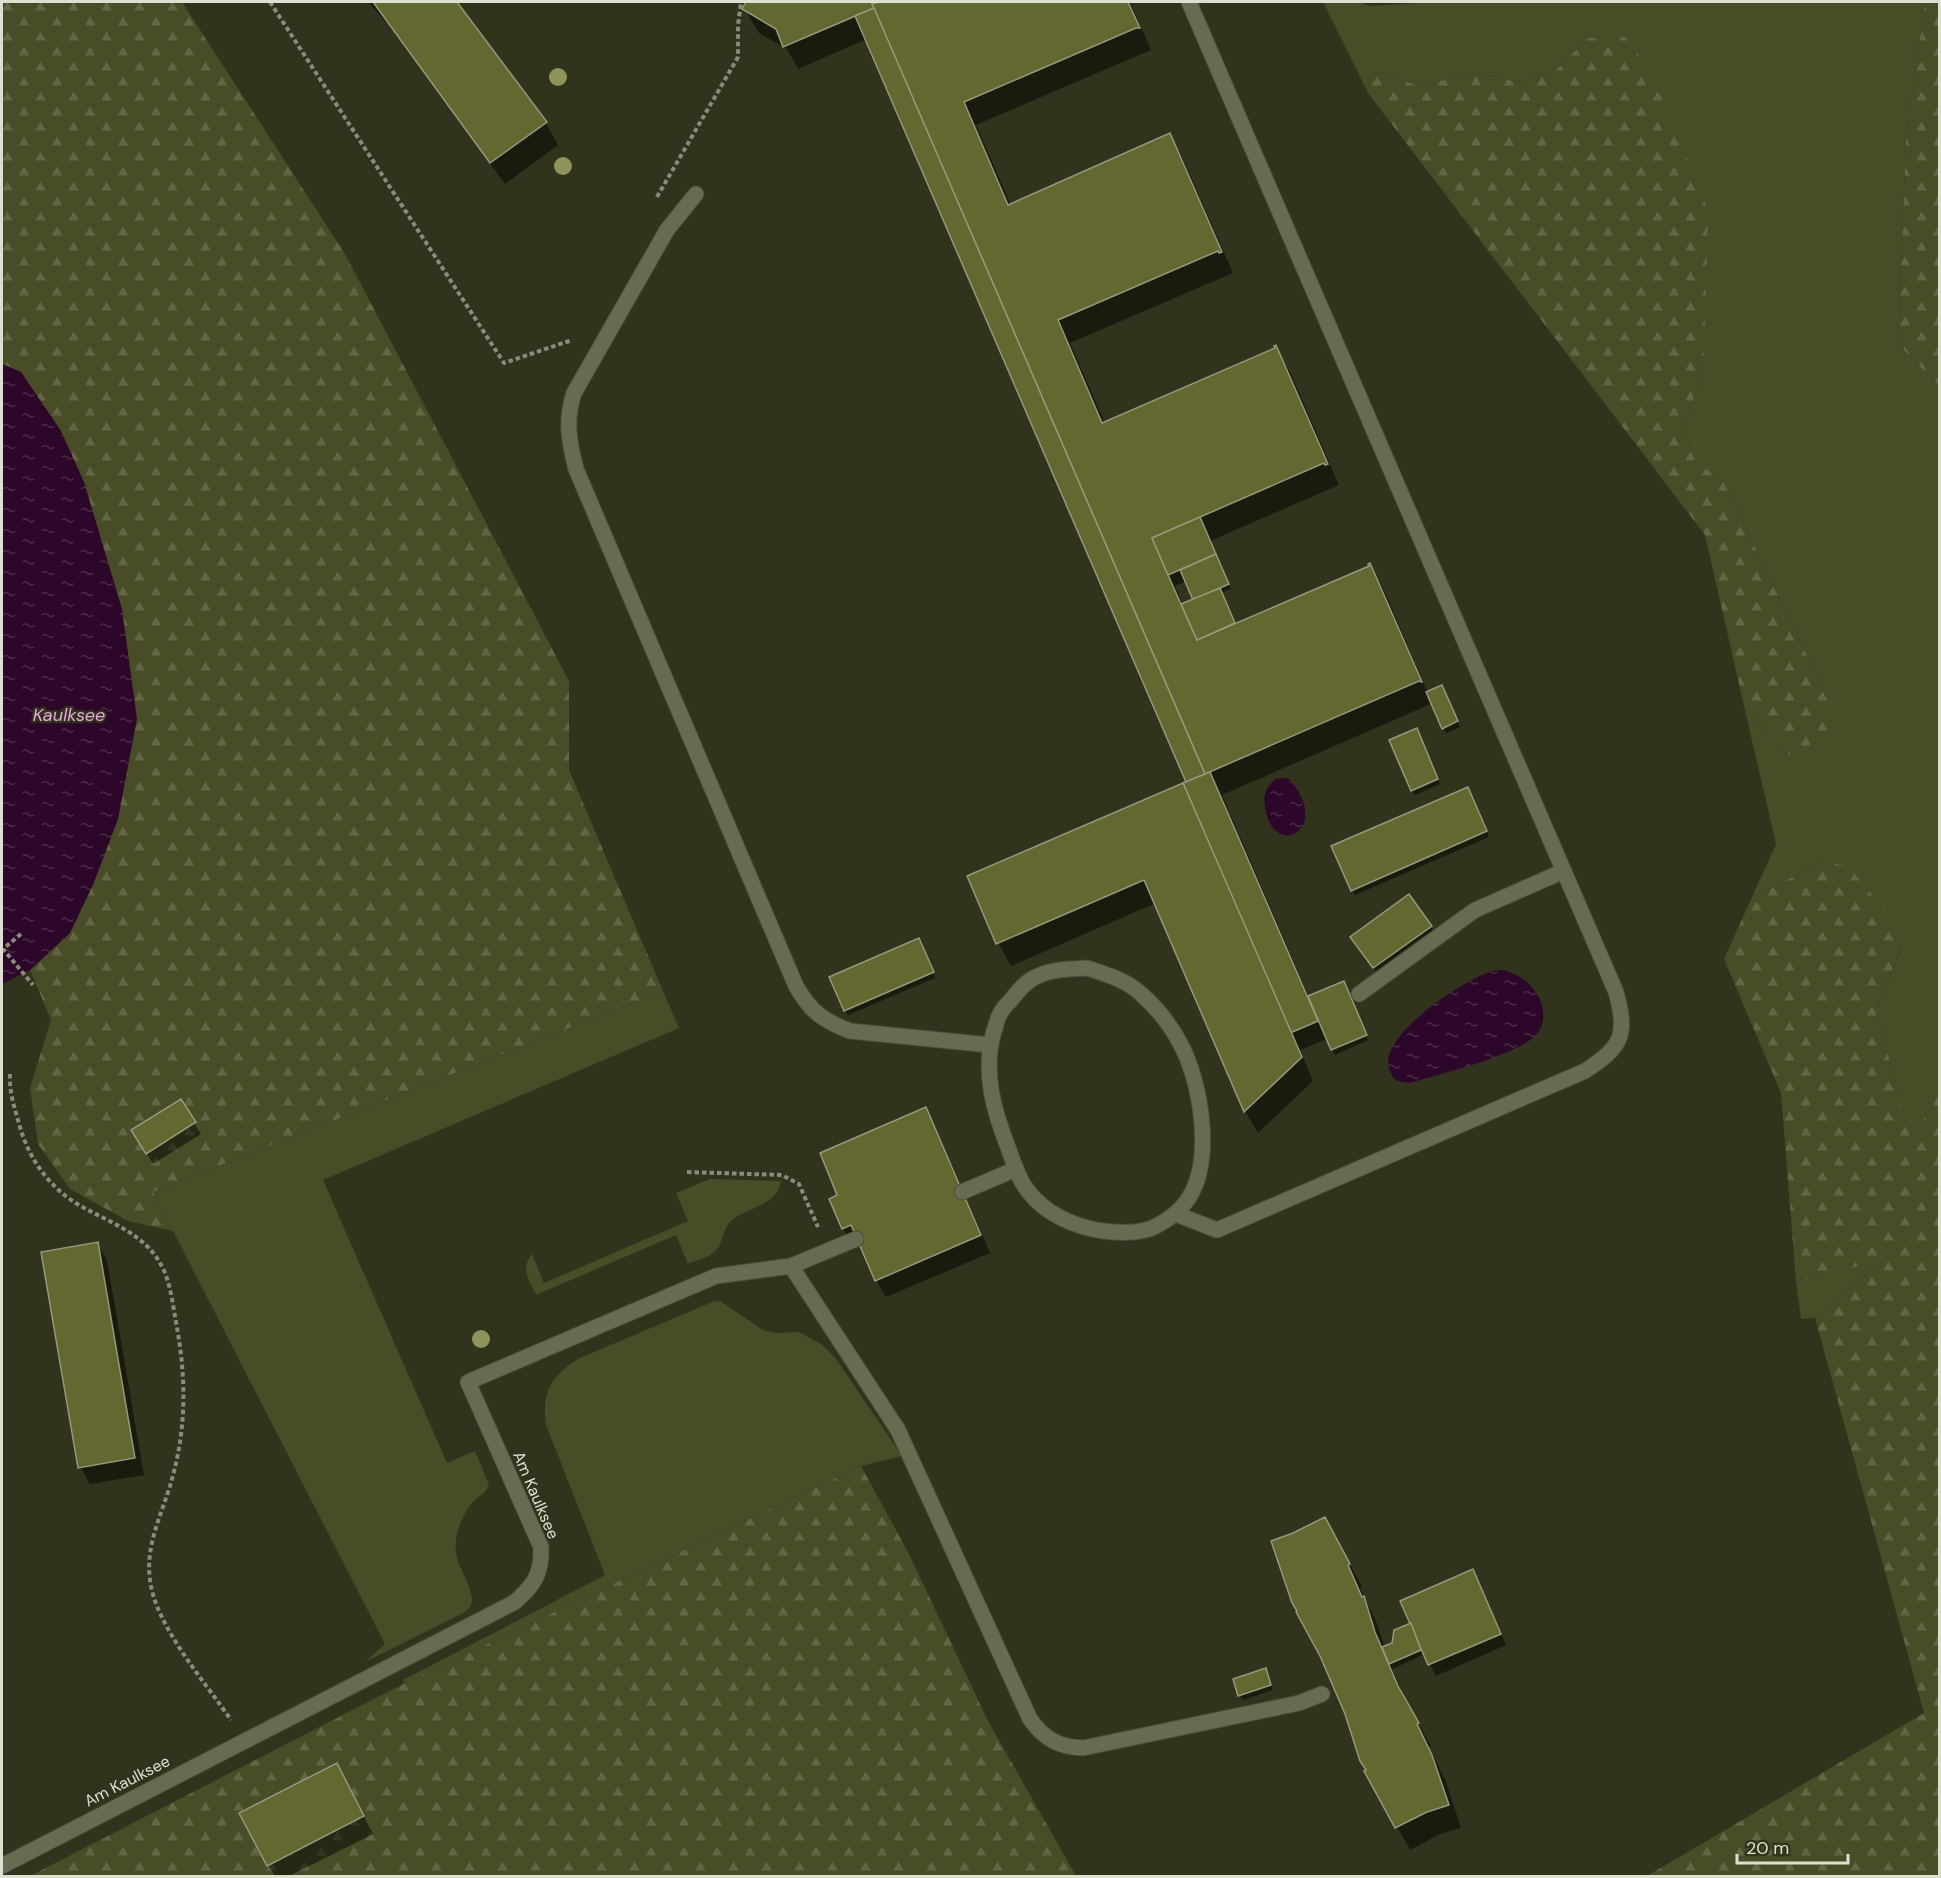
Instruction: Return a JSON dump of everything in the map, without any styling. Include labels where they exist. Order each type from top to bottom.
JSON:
[{"type":"lane","points":[[1176,1214],[1217,1230],[1585,1071],[1606,1057],[1620,1039],[1623,1017],[1616,992],[1189,2]]},
{"type":"lane","points":[[696,194],[667,230],[574,393],[567,423],[576,469],[796,986],[805,1001],[816,1015],[850,1031],[990,1045]]},
{"type":"lane","points":[[1359,994],[1474,910],[1564,871]]},
{"type":"lane","points":[[1087,968],[1113,977],[1138,990],[1159,1011],[1180,1043],[1199,1099],[1203,1135],[1200,1166],[1190,1196],[1176,1214],[1145,1230],[1122,1233],[1087,1229],[1061,1219],[1042,1205],[1028,1192],[1016,1169],[999,1125],[988,1073],[990,1045],[1000,1014],[1019,990],[1037,976],[1061,970],[1087,968]]},
{"type":"lane","points":[[962,1192],[1016,1169]]},
{"type":"lane","name":"Am Kaulksee","points":[[2,1866],[515,1602],[528,1590],[537,1578],[542,1563],[541,1548],[468,1382],[716,1276],[791,1266],[856,1239]]},
{"type":"lane","points":[[791,1266],[898,1430],[1030,1719],[1045,1737],[1068,1748],[1083,1748],[1299,1703],[1322,1694]]},
{"type":"path","points":[[270,2],[504,363],[573,340]]},
{"type":"path","points":[[656,198],[738,57],[741,2]]},
{"type":"path","points":[[21,934],[3,950],[33,985]]},
{"type":"path","points":[[10,1074],[9,1089],[24,1141],[38,1169],[63,1194],[121,1227],[147,1246],[165,1272],[181,1352],[185,1394],[184,1417],[172,1478],[155,1526],[150,1554],[150,1580],[160,1613],[181,1649],[246,1740]]},
{"type":"path","points":[[687,1172],[782,1175],[799,1184],[828,1251]]},
{"type":"green space","points":[[2,2],[182,2],[345,254],[569,681],[569,770],[663,991],[153,1192],[173,1231],[128,1221],[70,1189],[38,1144],[30,1088],[51,1020],[30,970],[70,933],[21,372],[2,364]]},
{"type":"green space","points":[[1323,2],[1359,2],[1370,6],[1432,2],[1925,2],[1906,138],[1898,344],[1939,386],[1940,1091],[1912,1144],[1876,1010],[1902,947],[1823,862],[1752,897],[1776,844],[1744,706],[1788,755],[1828,699],[1722,479],[1696,464],[1684,431],[1704,363],[1588,38],[1556,70],[1518,82],[1472,72],[1420,87],[1382,72],[1369,75],[1368,93]]},
{"type":"green space","points":[[1925,2],[1940,2],[1939,386],[1898,344],[1906,138]]},
{"type":"green space","points":[[1625,37],[1652,72],[1708,210],[1704,363],[1684,431],[1696,463],[1722,479],[1828,699],[1835,726],[1815,748],[1788,755],[1744,706],[1705,535],[1368,93],[1369,75],[1382,72],[1420,87],[1472,72],[1518,82],[1556,70],[1588,38]]},
{"type":"green space","points":[[1823,862],[1848,866],[1891,917],[1902,946],[1876,1010],[1912,1143],[1939,1091],[1939,1876],[1647,1876],[1924,1713],[1815,1318],[1884,1260],[1796,1281],[1781,1093],[1724,959],[1752,897]]},
{"type":"green space","points":[[663,991],[679,1028],[323,1180],[447,1463],[475,1451],[489,1485],[469,1507],[460,1524],[457,1536],[457,1558],[471,1594],[470,1606],[465,1612],[365,1662],[385,1644],[153,1192]]},
{"type":"green space","points":[[710,1179],[781,1181],[774,1196],[768,1201],[739,1215],[729,1223],[717,1249],[706,1257],[688,1264],[676,1235],[536,1295],[526,1270],[532,1254],[544,1283],[688,1221],[676,1193]]},
{"type":"green space","points":[[1885,1259],[1815,1318],[1801,1319],[1796,1281]]},
{"type":"green space","points":[[720,1301],[763,1330],[775,1333],[799,1332],[821,1344],[836,1359],[902,1456],[861,1466],[405,1683],[403,1680],[605,1575],[546,1425],[547,1394],[562,1371],[580,1358],[712,1302]]},
{"type":"green space","points":[[861,1466],[909,1554],[988,1721],[1076,1876],[30,1876],[405,1683]]},
{"type":"water","name":"Kaulksee","points":[[2,364],[21,372],[61,431],[84,482],[122,609],[137,719],[118,819],[93,885],[70,933],[30,970],[2,984]]},
{"type":"water","points":[[1275,779],[1289,779],[1301,797],[1305,812],[1303,824],[1297,832],[1288,835],[1278,833],[1270,824],[1264,803],[1269,785]]},
{"type":"water","points":[[1504,970],[1526,981],[1541,1002],[1543,1020],[1535,1036],[1510,1051],[1457,1070],[1410,1083],[1394,1078],[1389,1069],[1389,1056],[1396,1041],[1409,1026],[1425,1011],[1461,986],[1492,971]]},
{"type":"building","points":[[373,2],[457,2],[547,122],[490,163]]},
{"type":"building","points":[[746,2],[879,2],[872,4],[874,8],[783,47],[776,29],[742,9]]},
{"type":"building","points":[[879,2],[1128,2],[1140,28],[964,102],[1008,205],[1170,133],[1222,252],[1218,251],[1058,320],[1102,423],[1275,348],[1276,345],[1328,464],[1324,463],[1152,538],[1168,575],[1197,640],[1369,566],[1370,563],[1422,682],[1419,681],[1205,774],[872,4]]},
{"type":"building","points":[[874,8],[1205,774],[1186,782],[855,16]]},
{"type":"building","points":[[1200,517],[1216,554],[1168,575],[1152,538]]},
{"type":"building","points":[[1216,554],[1229,584],[1193,600],[1180,570]]},
{"type":"building","points":[[1220,588],[1235,623],[1197,640],[1181,604]]},
{"type":"building","points":[[1442,685],[1458,721],[1442,729],[1426,692]]},
{"type":"building","points":[[1417,728],[1438,779],[1411,791],[1389,740]]},
{"type":"building","points":[[1210,772],[1318,1021],[1290,1033],[1183,783]]},
{"type":"building","points":[[1183,783],[1302,1057],[1244,1112],[1144,880],[996,944],[967,876]]},
{"type":"building","points":[[1468,787],[1487,831],[1351,891],[1331,846]]},
{"type":"building","points":[[1409,894],[1432,926],[1373,968],[1350,937]]},
{"type":"building","points":[[919,938],[934,972],[844,1011],[829,977]]},
{"type":"building","points":[[1344,981],[1367,1035],[1331,1050],[1308,996]]},
{"type":"building","points":[[181,1099],[196,1122],[146,1154],[131,1130]]},
{"type":"building","points":[[926,1107],[981,1235],[875,1281],[851,1225],[842,1229],[829,1199],[837,1195],[820,1153]]},
{"type":"building","points":[[98,1242],[135,1458],[78,1468],[41,1252]]},
{"type":"building","points":[[1325,1517],[1350,1564],[1348,1565],[1362,1597],[1364,1596],[1375,1632],[1398,1686],[1419,1723],[1417,1724],[1432,1755],[1449,1805],[1427,1812],[1395,1828],[1364,1771],[1366,1770],[1360,1761],[1345,1714],[1320,1656],[1292,1603],[1271,1541]]},
{"type":"building","points":[[1473,1569],[1501,1634],[1428,1665],[1400,1601]]},
{"type":"building","points":[[1411,1623],[1421,1650],[1389,1664],[1382,1647],[1392,1643],[1394,1630]]},
{"type":"building","points":[[1266,1668],[1271,1685],[1238,1696],[1233,1679]]},
{"type":"building","points":[[337,1763],[364,1816],[267,1866],[239,1813]]}]
